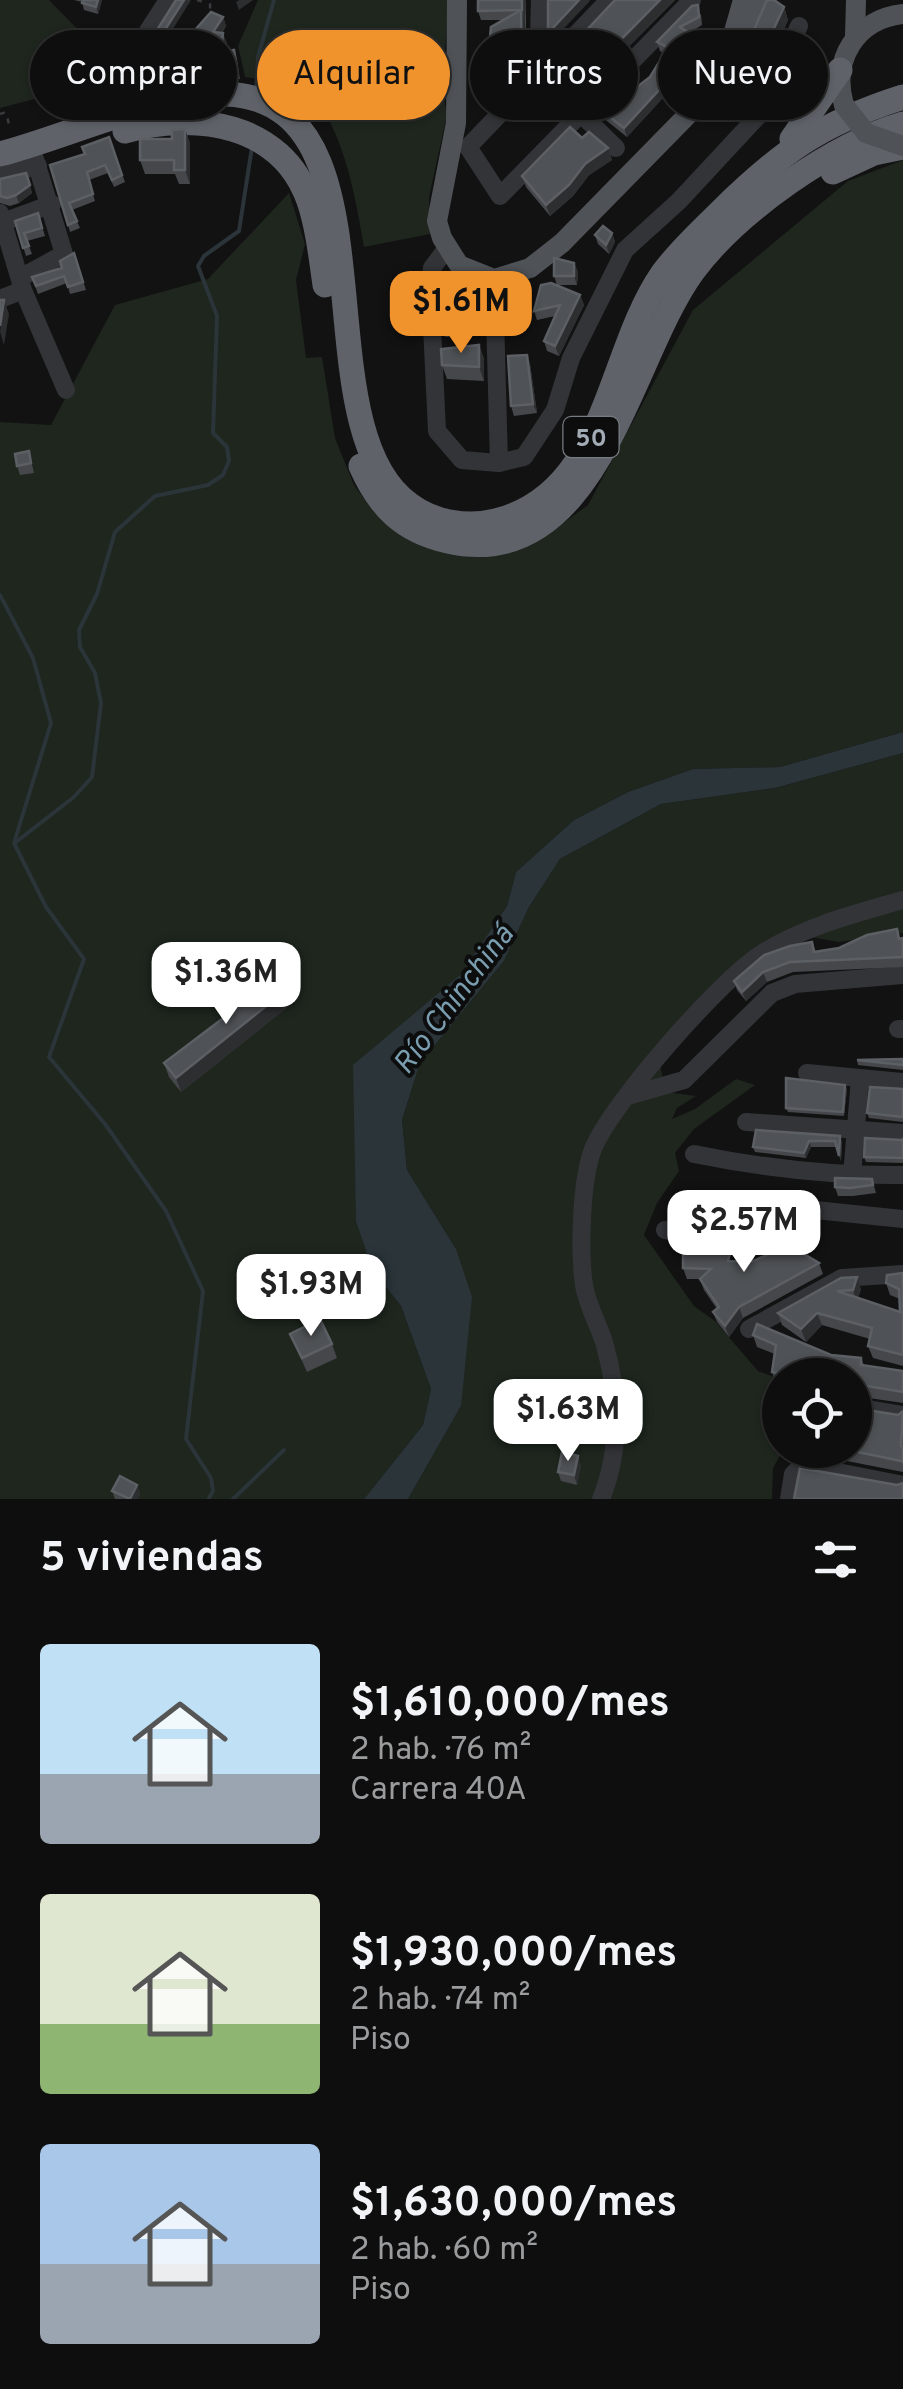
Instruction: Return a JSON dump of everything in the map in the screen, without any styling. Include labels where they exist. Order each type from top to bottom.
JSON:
[{"type":"highway","points":[[760,172],[799,132],[840,70]]},
{"type":"highway","name":"50","points":[[237,96],[268,104],[294,122],[322,170],[336,234],[362,429],[372,456],[393,491],[410,506],[447,522],[485,523],[520,514],[558,486],[590,439],[640,312],[664,272],[760,172],[814,134],[903,97]]},
{"type":"highway","name":"50","points":[[15,162],[127,120]]},
{"type":"highway","name":"50","points":[[15,162],[140,127],[182,122],[221,125],[246,132],[285,160],[308,199],[318,239],[356,455],[388,513],[422,534],[472,544],[526,532],[562,509],[590,477],[692,272],[742,222],[834,154],[903,124]]},
{"type":"highway","points":[[666,318],[732,253],[825,178],[859,159],[903,147]]},
{"type":"main road","points":[[458,0],[462,146],[436,210],[447,248],[467,271],[498,273],[530,268],[562,244],[718,84],[739,52],[758,0]]},
{"type":"main road","points":[[470,0],[471,90],[451,195],[450,228],[471,258],[498,273]]},
{"type":"main road","points":[[498,273],[531,256],[558,232],[714,73],[734,33],[742,0]]},
{"type":"main road","points":[[856,0],[855,38],[840,70],[844,105],[866,133],[903,147]]},
{"type":"main road","points":[[855,38],[875,21],[903,14]]},
{"type":"street","points":[[149,30],[168,0]]},
{"type":"street","points":[[539,30],[540,0]]},
{"type":"street","points":[[574,30],[594,7],[609,0]]},
{"type":"street","points":[[638,54],[692,0]]},
{"type":"street","points":[[798,30],[800,26]]},
{"type":"street","points":[[489,120],[462,146],[500,196],[573,120]]},
{"type":"street","points":[[587,120],[616,148]]},
{"type":"street","points":[[447,248],[432,268],[430,284],[436,431],[462,460],[498,464],[524,458],[555,410],[571,358],[625,250],[679,200],[754,120]]},
{"type":"street","points":[[12,295],[64,254],[52,204],[15,162]]},
{"type":"street","points":[[52,204],[2,218],[12,295],[66,390]]},
{"type":"street","points":[[498,273],[498,464]]},
{"type":"street","points":[[601,1499],[616,1443],[616,1407],[605,1346],[584,1286],[584,1200],[592,1151],[616,1108],[728,978],[760,954],[811,927],[903,900]]},
{"type":"street","points":[[631,1095],[684,1080],[772,992],[794,984],[903,976]]},
{"type":"street","points":[[807,1073],[903,1082]]},
{"type":"street","points":[[852,1176],[860,1078]]},
{"type":"street","points":[[746,1122],[903,1132]]},
{"type":"street","points":[[694,1154],[750,1166],[852,1176],[903,1175]]},
{"type":"street","points":[[665,1230],[729,1245],[741,1233],[749,1213],[767,1205],[903,1219]]},
{"type":"street","points":[[749,1329],[851,1275],[903,1274]]},
{"type":"street","points":[[872,1410],[903,1415]]},
{"type":"street","points":[[789,1499],[796,1468],[802,1464],[903,1485]]},
{"type":"path","points":[[197,0],[210,4],[210,16]]},
{"type":"path","points":[[0,114],[6,112],[15,162]]},
{"type":"shaded area","points":[[0,0],[49,0],[78,30],[30,30],[30,100],[0,108]]},
{"type":"shaded area","points":[[258,0],[449,0],[447,30],[257,30],[257,79],[245,77],[238,46]]},
{"type":"shaded area","points":[[446,120],[429,197],[430,234],[364,247],[346,162],[330,122]]},
{"type":"shaded area","points":[[903,160],[903,732],[780,767],[693,769],[628,792],[574,820],[516,872],[507,906],[460,975],[412,1020],[373,1271],[401,1306],[431,1389],[423,1425],[364,1499],[0,1499],[0,422],[51,425],[115,305],[208,279],[289,193],[305,244],[296,280],[306,358],[322,357],[335,438],[354,485],[371,508],[450,552],[500,555],[547,535],[588,505],[693,310],[848,181]]},
{"type":"shaded area","points":[[903,753],[903,933],[839,942],[788,933],[658,1056],[666,1092],[696,1096],[677,1108],[672,1119],[695,1109],[736,1079],[755,1085],[694,1129],[675,1153],[679,1171],[657,1203],[644,1235],[694,1306],[715,1321],[762,1372],[762,1468],[773,1468],[772,1499],[408,1499],[461,1406],[456,1249],[407,1170],[402,1120],[420,1063],[504,961],[529,907],[560,859],[661,804],[775,788]]},
{"type":"water","name":"Río Chinchiná","points":[[903,732],[903,753],[775,788],[661,804],[560,859],[529,907],[504,961],[420,1063],[402,1120],[407,1170],[456,1249],[472,1297],[461,1406],[408,1499],[364,1499],[423,1425],[431,1389],[401,1306],[373,1271],[356,1221],[353,1065],[460,975],[507,906],[516,872],[574,820],[628,792],[693,769],[780,767]]},
{"type":"building","points":[[98,0],[96,7],[82,3]]},
{"type":"building","points":[[176,0],[184,0],[165,30],[157,30]]},
{"type":"building","points":[[478,0],[522,0],[522,10],[478,11]]},
{"type":"building","points":[[548,0],[579,0],[551,30]]},
{"type":"building","points":[[615,0],[660,0],[630,30],[587,30]]},
{"type":"building","points":[[767,0],[784,7],[773,30],[754,30]]},
{"type":"building","points":[[698,5],[699,17],[680,27],[684,30],[669,30],[692,6]]},
{"type":"building","points":[[521,10],[521,30],[491,30]]},
{"type":"building","points":[[211,12],[223,17],[214,30],[195,30]]},
{"type":"building","points":[[658,64],[658,91],[638,113],[638,86]]},
{"type":"building","points":[[613,120],[631,120],[624,128]]},
{"type":"building","points":[[570,127],[582,138],[589,132],[608,148],[585,164],[546,205],[522,176]]},
{"type":"building","points":[[185,129],[185,170],[174,170],[174,160],[140,160],[140,139],[172,139],[172,130]]},
{"type":"building","points":[[109,137],[122,175],[112,180],[105,165],[87,172],[93,194],[69,203],[77,221],[68,225],[50,165],[85,154],[82,147]]},
{"type":"building","points":[[26,173],[30,185],[16,195],[0,196],[0,179]]},
{"type":"building","points":[[38,213],[42,228],[24,233],[29,246],[23,248],[15,221]]},
{"type":"building","points":[[603,226],[612,233],[606,245],[595,235]]},
{"type":"building","points":[[74,253],[83,282],[68,287],[64,276],[36,286],[32,277],[62,268],[60,261]]},
{"type":"building","points":[[554,258],[574,263],[574,276],[554,276]]},
{"type":"building","points":[[551,283],[580,295],[555,346],[544,341],[560,305],[534,311],[541,285]]},
{"type":"building","points":[[478,286],[479,308],[460,310],[459,287]]},
{"type":"building","points":[[441,315],[464,315],[464,327],[442,327]]},
{"type":"building","points":[[479,345],[479,367],[442,365],[441,349]]},
{"type":"building","points":[[527,355],[533,404],[511,406],[508,356]]},
{"type":"building","points":[[29,451],[31,463],[17,466],[15,454]]},
{"type":"building","points":[[897,929],[899,939],[903,938],[903,957],[790,962],[763,972],[742,992],[734,981],[764,955],[790,946],[812,942],[814,952]]},
{"type":"building","points":[[280,975],[290,987],[176,1078],[164,1063]]},
{"type":"building","points":[[903,1059],[903,1065],[857,1060]]},
{"type":"building","points":[[786,1078],[845,1085],[843,1112],[786,1108]]},
{"type":"building","points":[[870,1087],[903,1089],[903,1117],[867,1113]]},
{"type":"building","points":[[756,1130],[840,1136],[839,1156],[835,1141],[809,1141],[804,1153],[753,1147]]},
{"type":"building","points":[[865,1138],[903,1139],[903,1158],[864,1157]]},
{"type":"building","points":[[835,1178],[872,1179],[873,1185],[835,1187]]},
{"type":"building","points":[[789,1245],[819,1263],[739,1307],[725,1326],[713,1312],[719,1307],[700,1279],[711,1269],[683,1268],[683,1250],[731,1250],[728,1261],[751,1262]]},
{"type":"building","points":[[903,1273],[903,1355],[868,1346],[872,1328],[817,1313],[801,1329],[778,1313],[841,1278],[857,1277],[853,1290],[837,1291],[900,1312],[899,1289],[886,1283],[887,1275]]},
{"type":"building","points":[[320,1319],[332,1344],[302,1358],[290,1334]]},
{"type":"building","points":[[757,1324],[831,1355],[861,1358],[774,1358],[776,1345],[753,1335]]},
{"type":"building","points":[[872,1367],[903,1371],[903,1392],[872,1387]]},
{"type":"building","points":[[872,1411],[898,1415],[903,1411],[903,1462],[872,1455]]},
{"type":"building","points":[[562,1452],[578,1456],[574,1475],[558,1472]]},
{"type":"building","points":[[800,1468],[903,1483],[903,1499],[794,1499]]},
{"type":"building","points":[[120,1476],[137,1485],[130,1499],[112,1491]]},
{"type":"waterway","points":[[256,93],[258,57],[274,0]]},
{"type":"waterway","points":[[16,842],[74,797],[92,777],[101,703],[95,673],[80,647],[79,630],[97,594],[115,532],[155,496],[208,485],[223,475],[229,461],[227,447],[213,433],[217,316],[198,266],[204,256],[239,231],[252,147]]},
{"type":"waterway","points":[[0,595],[33,658],[51,723],[14,843],[46,907],[84,959],[49,1057],[105,1124],[166,1211],[203,1291],[186,1439],[211,1478],[213,1491],[209,1498]]},
{"type":"waterway","points":[[233,1499],[284,1450]]}]
